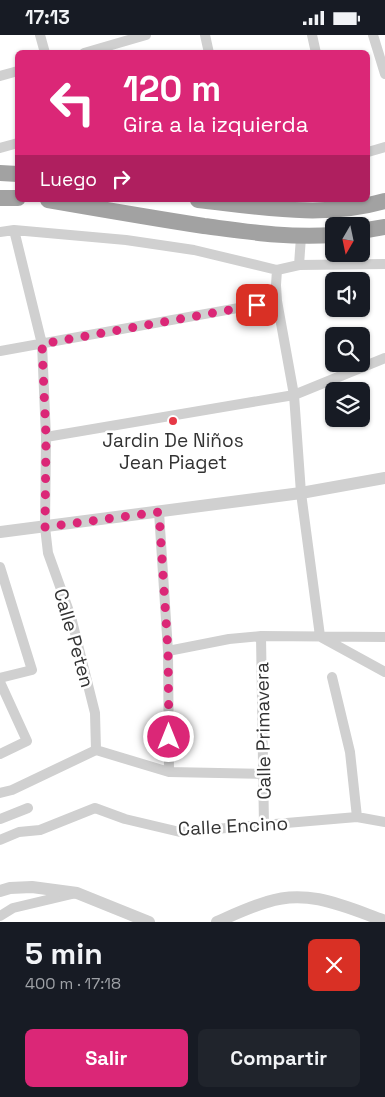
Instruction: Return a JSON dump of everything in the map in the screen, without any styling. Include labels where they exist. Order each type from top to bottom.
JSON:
[{"type":"highway","points":[[0,173],[15,174]]},
{"type":"highway","points":[[0,198],[15,198]]},
{"type":"highway","points":[[215,202],[275,209],[330,211],[385,201]]},
{"type":"highway","points":[[60,202],[274,236],[325,236]]},
{"type":"highway","points":[[370,230],[385,227]]},
{"type":"street","points":[[40,35],[44,50]]},
{"type":"street","points":[[94,50],[146,35]]},
{"type":"street","points":[[205,35],[208,50]]},
{"type":"street","points":[[312,35],[315,50]]},
{"type":"street","points":[[373,35],[385,74]]},
{"type":"street","points":[[0,76],[15,72]]},
{"type":"street","points":[[0,141],[15,142]]},
{"type":"street","points":[[0,148],[15,143]]},
{"type":"street","points":[[370,151],[385,147]]},
{"type":"street","points":[[0,233],[14,230],[126,240],[194,250],[262,268],[277,270],[299,265],[385,264]]},
{"type":"street","name":"Calle Peten","points":[[14,230],[42,344],[46,437],[45,527],[48,553],[71,617],[95,713],[96,750]]},
{"type":"street","points":[[299,265],[302,237]]},
{"type":"street","points":[[277,270],[277,301],[294,395],[302,493],[320,636]]},
{"type":"street","points":[[0,351],[277,301]]},
{"type":"street","points":[[46,437],[294,395],[385,358]]},
{"type":"street","points":[[0,532],[302,493],[385,478]]},
{"type":"street","points":[[159,512],[168,651],[169,772]]},
{"type":"street","points":[[0,567],[32,670],[0,680],[27,741],[0,754]]},
{"type":"street","points":[[168,651],[229,639],[261,636],[385,637]]},
{"type":"street","name":"Calle Primavera","points":[[261,636],[264,826]]},
{"type":"street","points":[[320,636],[385,672]]},
{"type":"street","points":[[332,677],[350,752],[357,817]]},
{"type":"street","points":[[0,793],[12,790],[96,750],[169,772],[263,774]]},
{"type":"street","points":[[0,819],[28,808]]},
{"type":"street","name":"Calle Encino","points":[[0,840],[20,832],[40,830],[95,808],[125,819],[180,833],[357,817],[385,822]]},
{"type":"street","points":[[0,891],[10,888],[32,887],[78,893],[146,921]]},
{"type":"street","points":[[0,916],[13,908],[78,893]]},
{"type":"street","points":[[217,922],[267,902],[286,897],[302,896],[331,901],[385,921]]},
{"type":"place","name":"Jardin De Niños Jean Piaget","points":[[173,421]]},
{"type":"route","points":[[169,737],[168,651],[159,512],[45,527],[46,437],[42,344],[257,305]]}]
